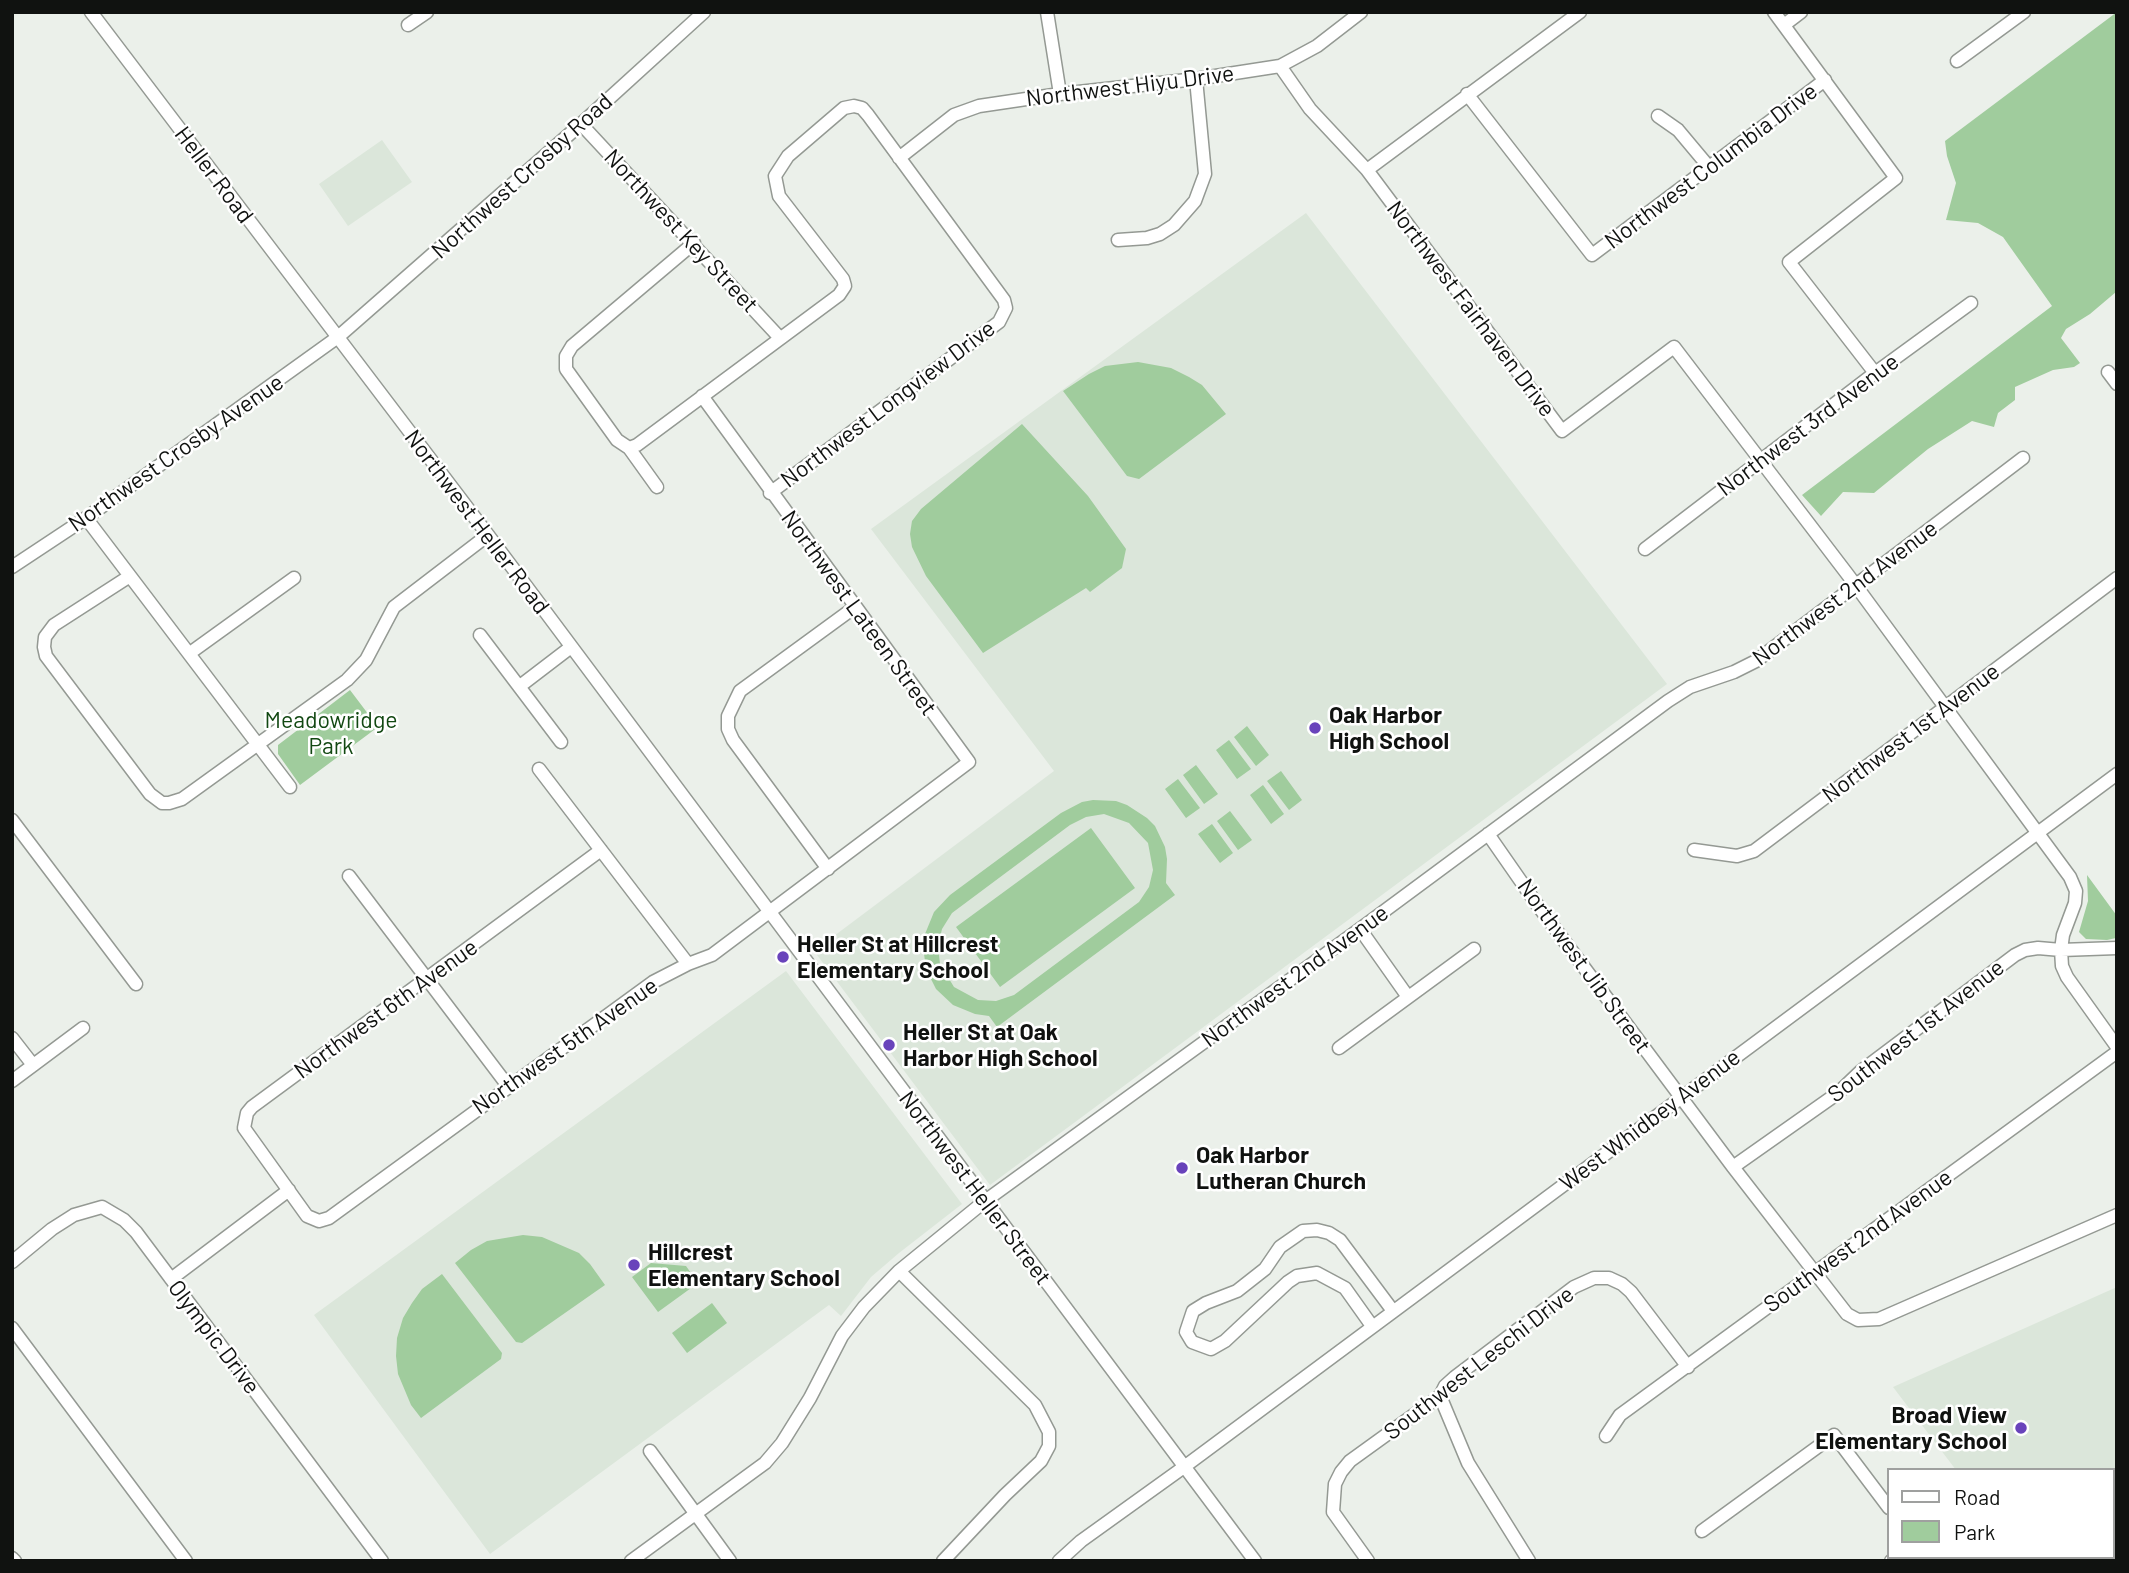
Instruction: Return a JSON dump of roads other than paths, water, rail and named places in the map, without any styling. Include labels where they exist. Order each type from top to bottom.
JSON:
[{"type":"street","name":"Heller Road","points":[[91,12],[338,337]]},
{"type":"street","points":[[408,24],[427,12]]},
{"type":"street","name":"Northwest Crosby Road","points":[[338,337],[704,12]]},
{"type":"street","points":[[1048,12],[1060,94]]},
{"type":"street","name":"Northwest Hiyu Drive","points":[[899,158],[964,110],[1060,94],[1196,79],[1280,66],[1317,46],[1361,12]]},
{"type":"street","points":[[1367,170],[1580,12]]},
{"type":"street","points":[[1774,12],[1896,178],[1789,262],[1875,373]]},
{"type":"street","points":[[1784,25],[1801,12]]},
{"type":"street","points":[[1957,61],[2024,12]]},
{"type":"street","name":"Northwest Fairhaven Drive","points":[[1280,66],[1310,109],[1367,170],[1562,431],[1674,346],[2070,877],[2076,891],[2075,903],[2063,934],[2061,950]]},
{"type":"street","points":[[1118,240],[1147,238],[1160,234],[1174,225],[1195,201],[1205,174],[1196,79]]},
{"type":"street","name":"Northwest Columbia Drive","points":[[1467,94],[1592,255],[1825,80]]},
{"type":"street","name":"Northwest Longview Drive","points":[[771,492],[999,322],[1004,315],[1004,300],[1000,292],[862,108],[844,108],[833,116],[780,164],[775,176],[779,195],[837,269],[845,286],[839,295],[780,338]]},
{"type":"street","points":[[1658,116],[1678,130],[1709,167]]},
{"type":"street","name":"Northwest Key Street","points":[[581,124],[780,338]]},
{"type":"street","points":[[657,486],[629,448],[617,440],[566,369],[566,356],[572,346],[694,243]]},
{"type":"street","name":"Northwest 3rd Avenue","points":[[1645,549],[1971,303]]},
{"type":"street","name":"Northwest Crosby Avenue","points":[[12,566],[86,517],[338,337]]},
{"type":"street","name":"Northwest Heller Road","points":[[338,337],[615,707]]},
{"type":"street","points":[[629,448],[637,445],[780,338]]},
{"type":"street","points":[[2108,372],[2117,384]]},
{"type":"street","name":"Northwest Lateen Street","points":[[702,396],[968,762]]},
{"type":"street","name":"Northwest 2nd Avenue","points":[[631,1561],[765,1463],[782,1443],[810,1398],[842,1336],[864,1307],[899,1271],[985,1201],[1682,692],[1746,667],[2023,458]]},
{"type":"street","points":[[86,517],[290,787]]},
{"type":"street","points":[[131,576],[54,625],[45,637],[44,647],[46,656],[150,794],[162,803],[177,802],[347,680],[366,660],[394,607],[488,536]]},
{"type":"street","points":[[190,653],[294,578]]},
{"type":"street","name":"Northwest 1st Avenue","points":[[1694,850],[1737,856],[1754,851],[2117,578]]},
{"type":"street","points":[[828,869],[733,740],[728,729],[728,716],[740,691],[855,607]]},
{"type":"street","points":[[480,635],[561,742]]},
{"type":"street","points":[[520,687],[571,647]]},
{"type":"street","name":"Northwest Heller Street","points":[[615,707],[1255,1561]]},
{"type":"street","name":"Northwest 5th Avenue","points":[[289,1190],[307,1216],[314,1220],[325,1220],[653,982],[712,955],[968,762]]},
{"type":"street","points":[[539,769],[688,964]]},
{"type":"street","name":"West Whidbey Avenue","points":[[1059,1561],[1081,1541],[2036,832],[2117,775]]},
{"type":"street","points":[[12,820],[136,985]]},
{"type":"street","name":"Northwest Jib Street","points":[[1489,834],[1536,903],[1733,1167],[1847,1314],[1858,1320],[1879,1319],[2117,1215]]},
{"type":"street","name":"Northwest 6th Avenue","points":[[289,1190],[244,1128],[247,1113],[601,850]]},
{"type":"street","points":[[349,876],[508,1086]]},
{"type":"street","points":[[1360,929],[1408,997]]},
{"type":"street","name":"Southwest 1st Avenue","points":[[1733,1167],[1838,1093],[1861,1071],[2015,955],[2038,948],[2117,948]]},
{"type":"street","points":[[1339,1048],[1474,949]]},
{"type":"street","points":[[2061,950],[2062,967],[2067,977],[2117,1050]]},
{"type":"street","points":[[12,1081],[83,1028]]},
{"type":"street","points":[[12,1038],[33,1065]]},
{"type":"street","name":"Southwest 2nd Avenue","points":[[1606,1436],[1620,1415],[2117,1050]]},
{"type":"street","points":[[171,1279],[289,1190]]},
{"type":"street","name":"Olympic Drive","points":[[12,1262],[52,1229],[74,1215],[102,1207],[124,1220],[136,1232],[382,1561]]},
{"type":"street","points":[[1372,1326],[1345,1288],[1317,1273],[1297,1276],[1288,1282],[1225,1341],[1211,1349],[1192,1342],[1186,1332],[1193,1311],[1237,1291],[1265,1269],[1280,1247],[1291,1237],[1303,1231],[1317,1230],[1340,1240],[1393,1311]]},
{"type":"street","points":[[899,1271],[1035,1405],[1049,1432],[1049,1446],[1041,1461],[1004,1494],[943,1561]]},
{"type":"street","name":"Southwest Leschi Drive","points":[[1368,1561],[1333,1512],[1335,1484],[1350,1461],[1440,1396],[1445,1386],[1574,1287],[1594,1278],[1609,1279],[1622,1284],[1688,1367]]},
{"type":"street","points":[[12,1328],[182,1559]]},
{"type":"street","points":[[1440,1396],[1468,1463],[1529,1561]]},
{"type":"street","points":[[1702,1531],[1834,1435],[1888,1507]]},
{"type":"street","points":[[650,1451],[730,1561]]},
{"type":"place","name":"Oak Harbor High School","points":[[1315,728]]},
{"type":"place","name":"Heller St at Hillcrest Elementary School","points":[[783,957]]},
{"type":"place","name":"Heller St at Oak Harbor High School","points":[[889,1045]]},
{"type":"place","name":"Oak Harbor Lutheran Church","points":[[1182,1168]]},
{"type":"place","name":"Hillcrest Elementary School","points":[[634,1265]]},
{"type":"place","name":"Broad View Elementary School","points":[[2021,1428]]},
{"type":"park label","name":"Meadowridge Park","points":[[331,733]]}]
